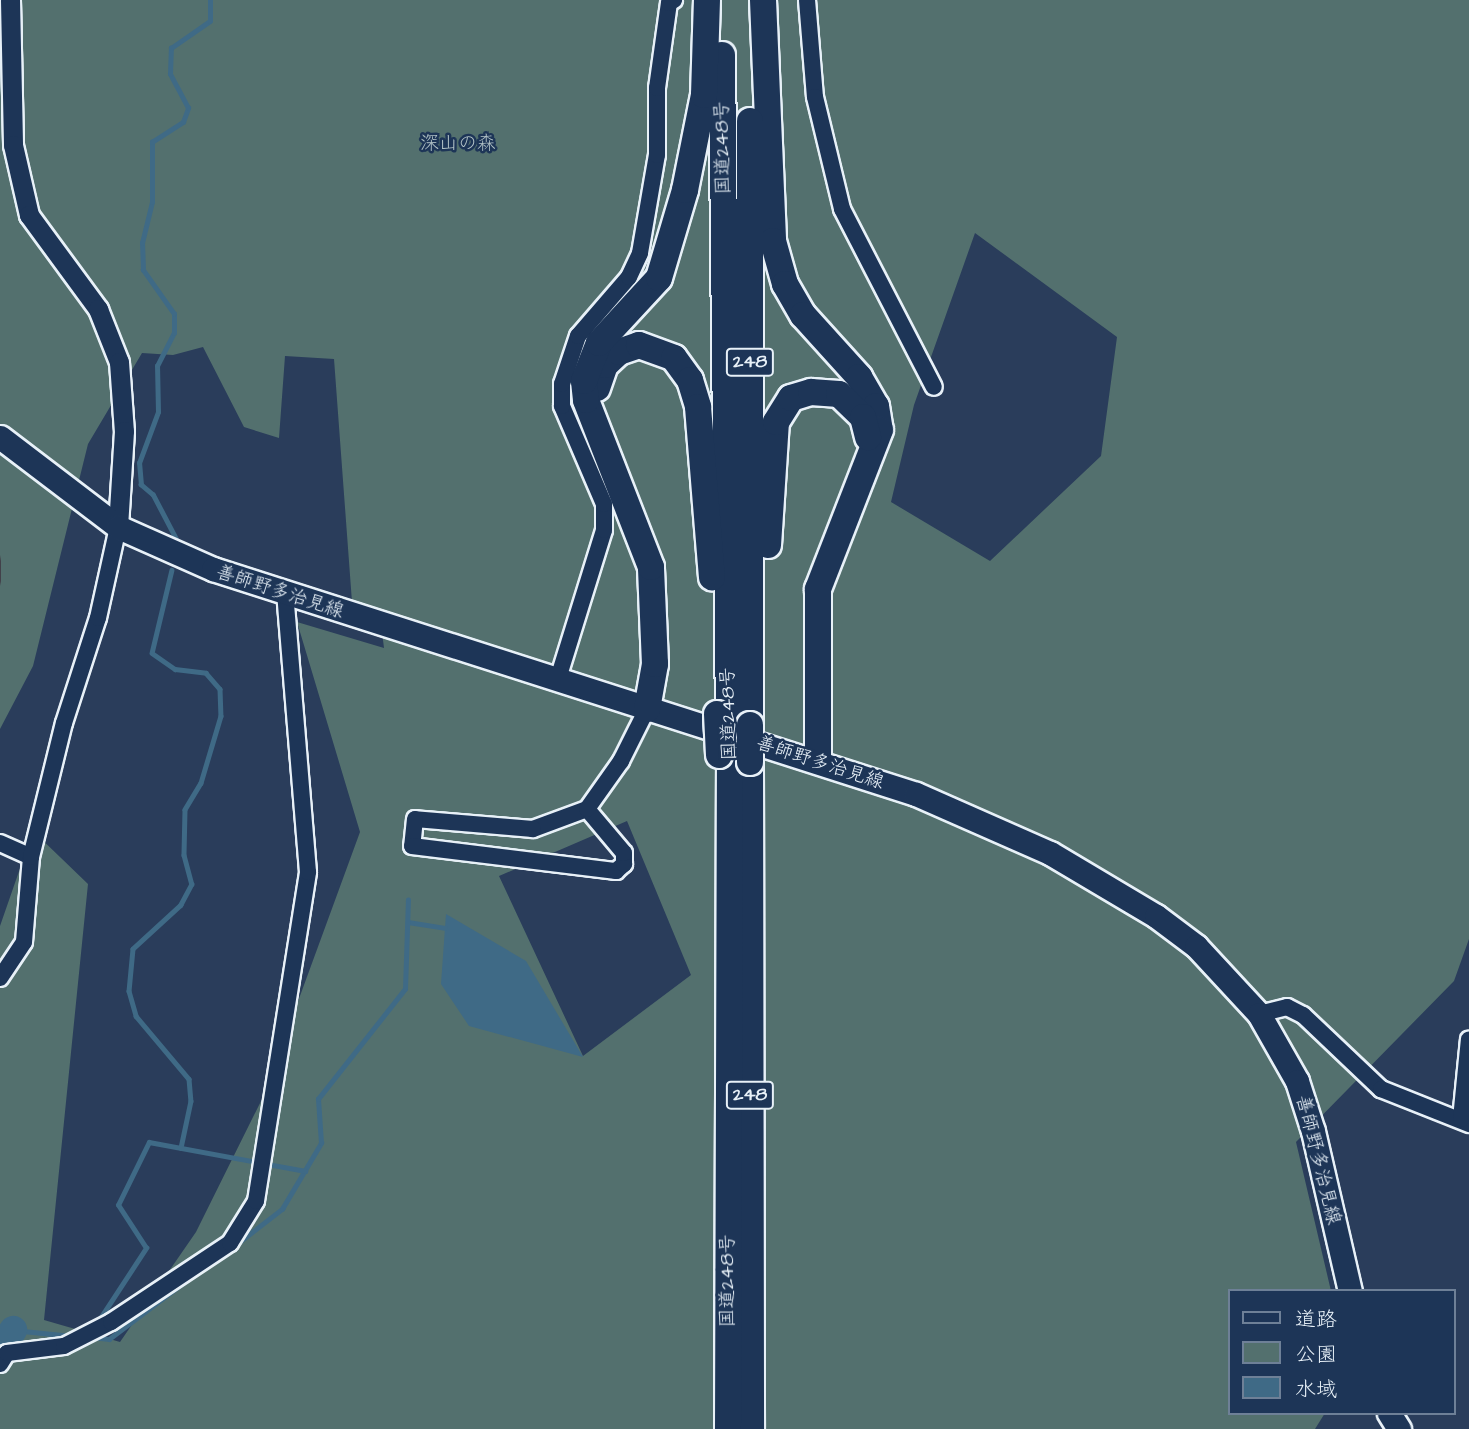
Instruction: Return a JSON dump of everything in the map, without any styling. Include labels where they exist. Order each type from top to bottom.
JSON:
[{"type":"highway","points":[[647,709],[655,664],[651,567],[584,381],[599,343],[659,278],[685,190],[704,95],[708,0]]},
{"type":"highway","name":"国道248号","points":[[722,0],[736,718]]},
{"type":"highway","name":"国道248号","points":[[728,1429],[728,917],[736,718],[750,0]]},
{"type":"highway","points":[[762,0],[773,241],[785,284],[803,315],[859,377],[876,406],[880,430],[872,459],[836,533],[818,589],[818,760]]},
{"type":"highway","points":[[594,414],[598,380],[605,365],[619,352],[639,345],[674,358],[690,380],[698,407],[736,718]]},
{"type":"highway","points":[[736,718],[765,663],[769,497],[776,422],[791,398],[811,392],[839,394],[863,417],[872,459]]},
{"type":"highway","name":"国道248号","points":[[733,758],[751,1429]]},
{"type":"main road","name":"善師野多治見線","points":[[0,437],[118,527],[213,569],[556,682],[818,760],[916,794],[1050,853],[1156,916],[1196,946],[1259,1014],[1297,1081],[1309,1118],[1350,1289]]},
{"type":"street","points":[[0,978],[23,942],[31,857],[64,723],[98,618],[118,527],[124,431],[119,362],[98,309],[29,215],[13,145],[10,0]]},
{"type":"street","points":[[556,682],[604,530],[604,505],[562,406],[562,384],[579,336],[629,277],[640,253],[657,155],[657,88],[669,3],[674,0]]},
{"type":"street","points":[[807,0],[815,97],[842,209],[934,387]]},
{"type":"street","points":[[0,1364],[7,1353],[64,1346],[111,1322],[230,1243],[256,1201],[308,872],[285,593]]},
{"type":"street","points":[[587,809],[624,853],[624,864],[616,871],[412,846],[415,820],[533,828],[587,809],[621,761],[647,709]]},
{"type":"street","points":[[0,844],[31,857]]},
{"type":"street","points":[[1259,1014],[1287,1007],[1295,1011],[1381,1089],[1465,1122],[1469,1039]]},
{"type":"green space","name":"深山の森","points":[[0,0],[1469,0],[1469,939],[1454,981],[1296,1142],[1331,1289],[1228,1289],[1228,1415],[1324,1415],[1315,1429],[0,1429],[0,926],[33,831],[88,884],[44,1320],[120,1342],[196,1232],[263,1097],[360,832],[297,622],[384,648],[379,608],[352,602],[334,359],[285,356],[279,438],[244,427],[203,347],[173,355],[142,353],[88,444],[33,666],[0,729]],"holes":[[[975,233],[1117,337],[1101,456],[990,561],[891,502],[914,405]],[[627,821],[691,975],[583,1056],[499,876]]]},
{"type":"water","points":[[446,914],[526,961],[583,1057],[469,1026],[441,984]]},
{"type":"waterway","points":[[177,541],[153,495],[141,485],[139,463],[158,412],[157,366],[174,333],[174,314],[143,270],[142,243],[152,202],[152,142],[183,122],[188,108],[170,74],[171,48],[210,21],[210,0]]},
{"type":"waterway","points":[[172,570],[152,653],[175,669],[206,673],[220,689],[221,716],[201,783],[185,810],[184,855],[192,884],[181,905],[133,949],[129,991],[136,1016],[189,1079],[191,1101],[181,1148]]},
{"type":"waterway","points":[[238,1243],[282,1209],[321,1143],[318,1099],[405,989],[408,900]]},
{"type":"waterway","points":[[408,922],[445,928]]},
{"type":"waterway","points":[[97,1323],[146,1248],[118,1205],[149,1142],[305,1171]]},
{"type":"waterway","points":[[92,1337],[109,1339],[186,1281]]},
{"type":"waterway","points":[[13,1330],[72,1336]]},
{"type":"waterway","points":[[0,1351],[13,1330]]}]
